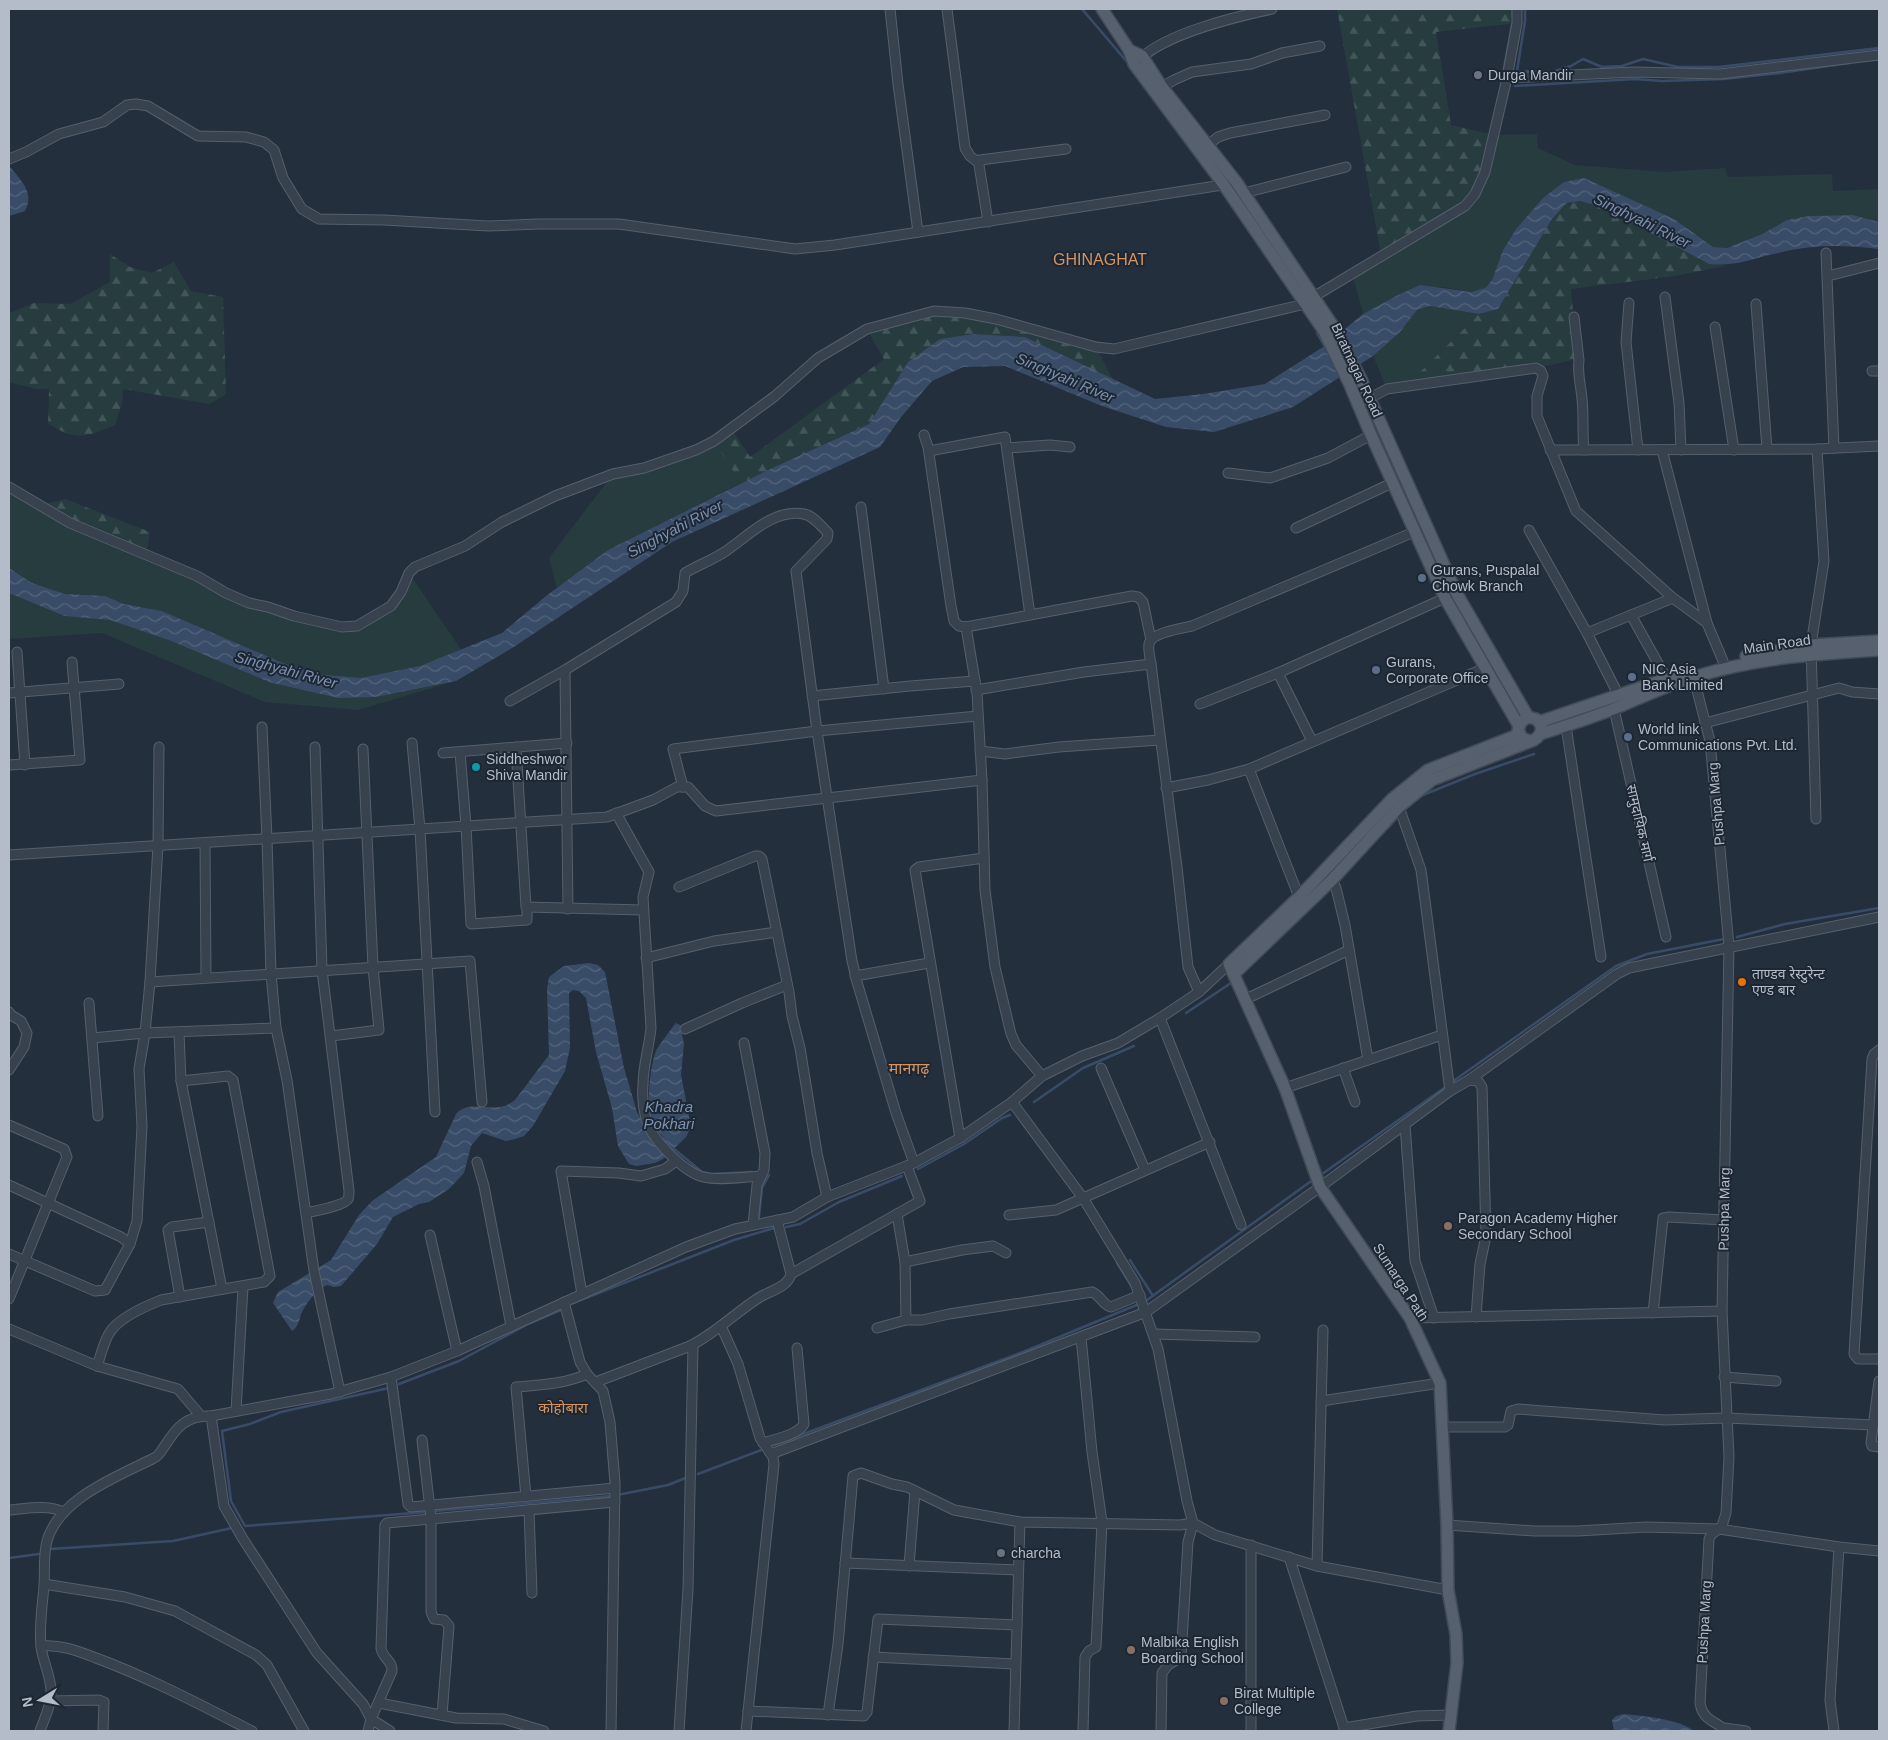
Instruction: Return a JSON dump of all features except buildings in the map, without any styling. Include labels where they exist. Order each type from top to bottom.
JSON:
[{"type":"main road","name":"Biratnagar Road","points":[[1102,9],[1129,50],[1162,87],[1237,183],[1314,296],[1329,328],[1370,435],[1445,598],[1519,730]]},
{"type":"main road","name":"Biratnagar Road","points":[[1138,60],[1306,304],[1329,328],[1361,379],[1457,594],[1528,717]]},
{"type":"main road","name":"Main Road","points":[[1693,674],[1811,649],[1879,641]]},
{"type":"main road","name":"Main Road","points":[[1539,722],[1693,674],[1723,661],[1766,651],[1811,649],[1879,650]]},
{"type":"main road","name":"Main Road","points":[[1540,734],[1614,709],[1668,682]]},
{"type":"main road","points":[[1232,969],[1332,880],[1396,803],[1432,780],[1530,741],[1538,737],[1542,730],[1539,722],[1528,717],[1521,722],[1519,730],[1526,740],[1530,741]]},
{"type":"main road","points":[[1232,969],[1299,897],[1428,770],[1435,765],[1519,730]]},
{"type":"main road","name":"Sumarga Path","points":[[1232,969],[1285,1088],[1320,1187],[1410,1318],[1440,1383],[1447,1525],[1448,1590],[1456,1634],[1456,1663],[1450,1731]]},
{"type":"street","points":[[890,9],[918,232]]},
{"type":"street","points":[[947,9],[964,148],[979,163],[988,222]]},
{"type":"street","points":[[1138,60],[1155,46],[1199,29],[1243,15],[1272,9]]},
{"type":"street","points":[[1314,296],[1464,206],[1475,194],[1485,172],[1507,78],[1517,23],[1517,9]]},
{"type":"street","points":[[1162,87],[1192,72],[1251,64],[1282,53],[1320,46]]},
{"type":"street","points":[[1507,78],[1634,72],[1720,74],[1879,55]]},
{"type":"street","points":[[9,159],[59,134],[103,122],[127,105],[136,104],[148,106],[198,136],[246,137],[264,142],[274,150],[283,178],[302,209],[319,219],[384,220],[488,226],[619,224],[795,249],[835,245],[1237,183]]},
{"type":"street","points":[[1208,145],[1218,137],[1230,133],[1325,115]]},
{"type":"street","points":[[979,163],[982,159],[1066,149]]},
{"type":"street","points":[[1244,194],[1346,167]]},
{"type":"street","points":[[1826,254],[1834,448]]},
{"type":"street","points":[[1828,276],[1879,263]]},
{"type":"street","points":[[1665,297],[1679,403],[1681,450]]},
{"type":"street","points":[[9,487],[70,523],[197,576],[226,593],[304,618],[342,627],[357,626],[391,606],[401,592],[409,572],[415,567],[465,546],[502,522],[555,496],[613,474],[644,468],[696,450],[714,441],[775,396],[818,358],[867,329],[934,311],[965,313],[996,319],[1096,347],[1114,349],[1306,304]]},
{"type":"street","points":[[1628,304],[1626,342],[1638,450]]},
{"type":"street","points":[[1756,304],[1767,449]]},
{"type":"street","points":[[1574,316],[1581,383],[1584,450]]},
{"type":"street","points":[[1715,327],[1734,450]]},
{"type":"street","points":[[1370,398],[1387,389],[1536,368],[1541,371],[1543,376],[1537,396],[1537,416],[1576,511],[1673,598],[1707,624]]},
{"type":"street","points":[[924,435],[929,451],[951,606],[954,621],[959,626],[966,627],[1132,596],[1138,597],[1143,602],[1151,640]]},
{"type":"street","points":[[1228,473],[1270,478],[1328,458],[1370,435]]},
{"type":"street","points":[[929,451],[1005,437],[1030,615]]},
{"type":"street","points":[[1007,448],[1050,445],[1070,447]]},
{"type":"street","points":[[1550,450],[1817,449],[1879,446]]},
{"type":"street","points":[[1816,819],[1811,649],[1824,561],[1817,449]]},
{"type":"street","points":[[1662,450],[1707,624],[1723,661]]},
{"type":"street","points":[[1296,528],[1392,483]]},
{"type":"street","points":[[861,507],[884,689]]},
{"type":"street","points":[[510,700],[565,670],[676,602],[683,591],[685,573],[714,560],[771,519],[787,515],[804,514],[815,520],[828,535],[796,571],[816,731],[855,976],[920,1201],[791,1274],[786,1283],[759,1298],[704,1339],[693,1345],[596,1382]]},
{"type":"street","points":[[1529,530],[1587,633],[1619,696]]},
{"type":"street","points":[[1199,992],[1188,967],[1178,867],[1148,645],[1158,635],[1192,626],[1414,532]]},
{"type":"street","points":[[1200,704],[1278,673],[1445,598]]},
{"type":"street","points":[[1587,633],[1673,598]]},
{"type":"street","points":[[1631,615],[1668,682]]},
{"type":"street","points":[[966,627],[976,686],[982,780],[985,890],[994,967],[1011,1034],[1016,1045],[1042,1076]]},
{"type":"street","points":[[17,652],[25,764]]},
{"type":"street","points":[[9,766],[75,762],[80,759],[72,662]]},
{"type":"street","points":[[812,696],[884,689],[976,686],[1151,664]]},
{"type":"street","points":[[1166,788],[1208,780],[1249,769],[1485,668]]},
{"type":"street","points":[[565,670],[568,909]]},
{"type":"street","points":[[1278,673],[1312,741]]},
{"type":"street","name":"Pushpa Marg","points":[[1693,674],[1710,742],[1729,946],[1722,1311],[1728,1457],[1726,1513],[1724,1522],[1711,1535],[1708,1544],[1700,1703],[1701,1711],[1705,1716],[1725,1730]]},
{"type":"street","points":[[9,693],[119,684]]},
{"type":"street","points":[[1705,723],[1839,688],[1852,692],[1879,694]]},
{"type":"street","name":"सामुदायिक मार्ग","points":[[1614,709],[1666,937]]},
{"type":"street","points":[[683,787],[673,749],[816,731],[978,716]]},
{"type":"street","points":[[1566,726],[1601,957]]},
{"type":"street","points":[[262,727],[270,974],[276,1028],[287,1080],[314,1271],[340,1392]]},
{"type":"street","points":[[980,751],[1006,754],[1059,747],[1160,740]]},
{"type":"street","points":[[412,743],[420,829],[435,1112]]},
{"type":"street","points":[[443,753],[567,743]]},
{"type":"street","points":[[9,1254],[24,1262],[100,1291],[108,1288],[130,1244],[137,1220],[140,1192],[142,1126],[139,1069],[150,982],[158,845],[159,747]]},
{"type":"street","points":[[460,752],[471,924],[527,920],[527,908],[524,902],[516,747]]},
{"type":"street","points":[[306,1212],[323,1210],[346,1202],[349,1198],[322,970],[315,748]]},
{"type":"street","points":[[331,1036],[379,1030],[373,967],[363,749]]},
{"type":"street","points":[[1249,769],[1299,897]]},
{"type":"street","points":[[9,855],[568,820],[616,814],[653,800],[677,787],[688,788],[705,806],[716,811],[982,780]]},
{"type":"street","points":[[1396,803],[1420,870],[1450,1091]]},
{"type":"street","points":[[616,814],[649,872],[643,897],[651,1028],[650,1040],[644,1061],[643,1095],[646,1119],[674,1159],[691,1172],[709,1178],[761,1176]]},
{"type":"street","points":[[205,843],[206,977]]},
{"type":"street","points":[[679,887],[755,856],[759,856],[762,859],[788,985],[817,1153],[827,1197]]},
{"type":"street","points":[[960,1138],[929,963],[915,869],[984,858]]},
{"type":"street","points":[[1332,880],[1336,888],[1349,950],[1368,1060]]},
{"type":"street","points":[[527,908],[644,910]]},
{"type":"street","points":[[771,1454],[1146,1312],[1450,1091],[1469,1080],[1617,974],[1629,968],[1729,946],[1879,917]]},
{"type":"street","points":[[646,958],[714,941],[776,932]]},
{"type":"street","points":[[1246,999],[1349,950]]},
{"type":"street","points":[[150,982],[470,961],[482,1102]]},
{"type":"street","points":[[855,976],[929,963]]},
{"type":"street","points":[[40,1731],[50,1701],[51,1691],[41,1646],[44,1559],[46,1542],[51,1528],[63,1512],[89,1493],[120,1474],[157,1456],[178,1426],[200,1415],[211,1416],[340,1392],[391,1377],[457,1351],[686,1247],[735,1229],[793,1217],[827,1197],[910,1164],[960,1138],[1012,1102],[1042,1076],[1082,1056],[1118,1043],[1160,1018],[1232,969]]},
{"type":"street","points":[[685,1029],[742,1003],[788,985]]},
{"type":"street","points":[[90,1003],[98,1116]]},
{"type":"street","points":[[9,1012],[10,1015],[21,1021],[27,1033],[24,1047],[9,1070]]},
{"type":"street","points":[[1160,1018],[1241,1225]]},
{"type":"street","points":[[92,1038],[145,1033],[276,1028]]},
{"type":"street","points":[[179,1033],[181,1080],[222,1290]]},
{"type":"street","points":[[1285,1088],[1442,1035]]},
{"type":"street","points":[[744,1044],[766,1163],[757,1185],[753,1225]]},
{"type":"street","points":[[1879,1050],[1872,1059],[1854,1354],[1858,1359],[1879,1359]]},
{"type":"street","points":[[1101,1068],[1145,1170]]},
{"type":"street","points":[[1343,1068],[1355,1102]]},
{"type":"street","points":[[97,1366],[110,1332],[115,1326],[150,1304],[161,1300],[243,1287],[264,1282],[270,1276],[233,1080],[228,1076],[181,1080]]},
{"type":"street","points":[[1469,1080],[1478,1080],[1482,1088],[1486,1236],[1480,1264],[1476,1317]]},
{"type":"street","points":[[1012,1102],[1083,1198],[1135,1283],[1154,1334],[1165,1380],[1186,1501],[1193,1523],[1188,1542],[1181,1658],[1168,1665],[1162,1673],[1161,1731]]},
{"type":"street","points":[[9,1125],[64,1149],[67,1157],[9,1299]]},
{"type":"street","points":[[1405,1125],[1415,1261],[1434,1318]]},
{"type":"street","points":[[1009,1215],[1056,1210],[1210,1142]]},
{"type":"street","points":[[582,1294],[561,1170],[641,1176],[664,1169],[674,1159]]},
{"type":"street","points":[[477,1162],[484,1186],[512,1326]]},
{"type":"street","points":[[9,1185],[121,1237],[130,1244]]},
{"type":"street","points":[[897,1214],[905,1262],[906,1320]]},
{"type":"street","points":[[1653,1313],[1663,1218],[1724,1220]]},
{"type":"street","points":[[777,1220],[791,1274]]},
{"type":"street","points":[[180,1297],[168,1230],[170,1228],[209,1222]]},
{"type":"street","points":[[430,1235],[457,1351]]},
{"type":"street","points":[[905,1262],[962,1250],[993,1246],[1006,1253]]},
{"type":"street","points":[[236,1411],[243,1287]]},
{"type":"street","points":[[877,1328],[906,1320],[922,1320],[1092,1292],[1098,1295],[1106,1305],[1111,1307],[1140,1295]]},
{"type":"street","points":[[564,1302],[580,1362],[586,1374],[603,1391],[608,1405],[615,1488],[613,1520],[612,1731]]},
{"type":"street","points":[[1410,1318],[1722,1311]]},
{"type":"street","points":[[721,1326],[738,1364],[760,1438],[771,1454],[774,1464],[746,1731]]},
{"type":"street","points":[[9,1329],[97,1366],[178,1389],[200,1415]]},
{"type":"street","points":[[1317,1566],[1323,1330]]},
{"type":"street","points":[[1154,1334],[1255,1337]]},
{"type":"street","points":[[1081,1337],[1092,1452],[1102,1522],[1096,1646],[1085,1657],[1083,1731]]},
{"type":"street","points":[[679,1731],[689,1579],[693,1345]]},
{"type":"street","points":[[763,1442],[793,1433],[802,1428],[804,1424],[797,1348]]},
{"type":"street","points":[[526,1497],[516,1386],[546,1385],[586,1374]]},
{"type":"street","points":[[391,1377],[408,1504],[411,1507],[615,1488]]},
{"type":"street","points":[[1724,1378],[1776,1381]]},
{"type":"street","points":[[1879,1381],[1871,1445],[1879,1447]]},
{"type":"street","points":[[1321,1400],[1440,1383]]},
{"type":"street","points":[[1442,1427],[1505,1427],[1508,1425],[1511,1411],[1518,1409],[1665,1420],[1727,1418],[1873,1425]]},
{"type":"street","points":[[211,1416],[224,1506],[317,1653],[363,1704],[371,1719],[390,1731]]},
{"type":"street","points":[[422,1440],[432,1518],[431,1612],[434,1619],[444,1620],[449,1626],[442,1715]]},
{"type":"street","points":[[828,1715],[838,1644],[853,1476],[861,1473],[915,1491],[954,1510],[1020,1522],[1102,1522],[1180,1525],[1193,1523],[1216,1536],[1317,1566],[1448,1590]]},
{"type":"street","points":[[909,1566],[915,1491]]},
{"type":"street","points":[[368,1731],[392,1667],[383,1655],[381,1648],[385,1526],[389,1522],[615,1502]]},
{"type":"street","points":[[9,1510],[57,1508],[63,1512]]},
{"type":"street","points":[[529,1510],[532,1593]]},
{"type":"street","points":[[1014,1731],[1020,1522]]},
{"type":"street","points":[[1447,1525],[1534,1531],[1578,1531],[1646,1527],[1719,1529],[1879,1551]]},
{"type":"street","points":[[1251,1545],[1251,1731]]},
{"type":"street","points":[[1834,1731],[1830,1700],[1839,1547]]},
{"type":"street","points":[[1289,1557],[1344,1730],[1417,1716],[1451,1715]]},
{"type":"street","points":[[845,1563],[1018,1570]]},
{"type":"street","points":[[44,1584],[125,1598],[175,1611],[256,1656],[267,1664],[304,1731]]},
{"type":"street","points":[[748,1711],[855,1717],[866,1714],[878,1619],[1017,1625]]},
{"type":"street","points":[[41,1646],[53,1645],[74,1650],[129,1670],[252,1731]]},
{"type":"street","points":[[873,1657],[1015,1664]]},
{"type":"street","points":[[50,1701],[99,1700],[104,1702],[103,1731]]},
{"type":"street","points":[[379,1703],[456,1718],[504,1719],[544,1731]]},
{"type":"street","points":[[1725,1730],[1746,1731]]},
{"type":"green space","points":[[1337,9],[1517,9],[1517,23],[1436,32],[1451,125],[1494,135],[1475,194],[1381,255]]},
{"type":"green space","points":[[1537,134],[1538,148],[1575,165],[1665,172],[1725,168],[1728,177],[1832,174],[1833,191],[1879,189],[1879,222],[1853,215],[1809,216],[1787,220],[1762,234],[1726,248],[1713,247],[1674,219],[1631,201],[1543,198],[1516,229],[1503,250],[1492,280],[1485,288],[1472,292],[1442,287],[1394,297],[1363,314],[1352,273],[1465,206],[1494,135]]},
{"type":"green space","points":[[1580,201],[1602,207],[1709,264],[1725,266],[1675,276],[1571,289],[1577,359],[1536,368],[1406,386],[1479,314],[1498,309],[1552,219],[1567,204]]},
{"type":"green space","points":[[110,254],[130,267],[152,273],[174,262],[191,291],[223,297],[226,394],[210,404],[123,389],[122,403],[115,425],[88,435],[74,435],[66,433],[48,423],[49,389],[37,389],[9,382],[9,313],[34,303],[70,304],[110,282]]},
{"type":"green space","points":[[1430,306],[1479,314],[1406,386],[1387,389],[1373,356],[1400,332],[1417,310]]},
{"type":"green space","points":[[934,311],[965,313],[1096,347],[1113,380],[1025,337],[973,334],[940,339],[908,362],[869,424],[741,483],[714,441],[731,428],[750,457],[884,359],[867,329]]},
{"type":"green space","points":[[714,441],[741,483],[608,550],[557,588],[549,558],[613,474]]},
{"type":"green space","points":[[9,487],[249,603],[357,626],[391,606],[409,573],[462,651],[420,666],[361,679],[316,674],[283,663],[162,611],[124,604],[105,596],[65,594],[32,583],[9,568]]},
{"type":"green space","points":[[65,499],[150,532],[146,555],[38,506]]},
{"type":"green space","points":[[9,593],[63,616],[110,620],[171,641],[269,682],[376,697],[456,681],[358,710],[265,702],[102,633],[9,639]]},
{"type":"water","points":[[9,166],[25,187],[28,204],[25,211],[9,216]]},
{"type":"water","name":"Singhyahi River","points":[[1584,178],[1674,219],[1713,247],[1727,248],[1762,234],[1787,220],[1809,216],[1853,215],[1879,222],[1879,249],[1818,246],[1794,249],[1738,263],[1709,264],[1602,207],[1580,201],[1567,203],[1552,219],[1498,309],[1479,314],[1430,306],[1417,310],[1400,332],[1373,356],[1293,407],[1214,432],[1166,427],[1102,406],[1005,366],[963,367],[932,381],[901,417],[880,447],[672,542],[512,648],[456,681],[376,697],[338,698],[269,682],[171,641],[110,620],[64,616],[9,593],[9,568],[32,583],[65,594],[105,596],[124,604],[162,611],[283,663],[316,674],[361,678],[420,666],[502,633],[546,596],[608,550],[768,470],[869,424],[908,362],[940,339],[973,334],[1025,337],[1155,399],[1203,394],[1265,384],[1323,347],[1363,314],[1420,285],[1471,292],[1485,288],[1492,280],[1503,250],[1516,229],[1543,198],[1564,182]]},
{"type":"water","name":"Khadra Pokhari","points":[[589,963],[598,965],[605,972],[624,1068],[637,1112],[655,1142],[662,1142],[663,1137],[654,1126],[649,1110],[649,1088],[652,1067],[659,1046],[676,1023],[680,1025],[684,1044],[681,1075],[690,1129],[686,1137],[663,1159],[655,1163],[636,1166],[629,1164],[618,1146],[612,1108],[596,1052],[586,998],[579,991],[573,990],[569,993],[570,1048],[565,1071],[533,1126],[524,1136],[506,1141],[482,1133],[471,1146],[464,1173],[449,1189],[429,1202],[419,1204],[393,1217],[377,1244],[341,1286],[327,1285],[312,1297],[301,1314],[297,1326],[292,1331],[273,1303],[278,1292],[331,1260],[359,1215],[372,1201],[436,1157],[456,1114],[462,1109],[469,1107],[499,1107],[515,1100],[549,1055],[547,989],[549,977],[564,966]]},
{"type":"water","points":[[1624,1714],[1670,1721],[1694,1731],[1614,1731],[1612,1720],[1616,1716]]},
{"type":"waterway","points":[[1082,9],[1128,63]]},
{"type":"waterway","points":[[1512,9],[1513,17]]},
{"type":"waterway","points":[[1525,9],[1525,21],[1517,71],[1544,72]]},
{"type":"waterway","points":[[1504,68],[1512,25]]},
{"type":"waterway","points":[[1552,72],[1571,66],[1583,59],[1602,67],[1622,66],[1643,59],[1678,67],[1719,67],[1879,48]]},
{"type":"waterway","points":[[1515,86],[1635,79],[1662,81],[1723,79],[1849,63]]},
{"type":"waterway","points":[[1317,333],[1326,349]]},
{"type":"waterway","points":[[1423,795],[1475,774],[1534,754]]},
{"type":"waterway","points":[[1376,840],[1398,817]]},
{"type":"waterway","points":[[1737,937],[1785,924],[1879,908]]},
{"type":"waterway","points":[[1452,1082],[1616,966],[1647,954],[1724,939]]},
{"type":"waterway","points":[[1186,1013],[1231,983]]},
{"type":"waterway","points":[[1034,1102],[1083,1068],[1134,1046]]},
{"type":"waterway","points":[[1322,1174],[1444,1088]]},
{"type":"waterway","points":[[918,1169],[964,1144],[1002,1118],[1010,1115]]},
{"type":"waterway","points":[[674,1149],[702,1172],[711,1174],[752,1172]]},
{"type":"waterway","points":[[759,1217],[762,1188],[769,1175]]},
{"type":"waterway","points":[[786,1227],[800,1224],[839,1202],[902,1176]]},
{"type":"waterway","points":[[1147,1300],[1314,1179]]},
{"type":"waterway","points":[[573,1303],[734,1240],[774,1228]]},
{"type":"waterway","points":[[1130,1260],[1153,1296]]},
{"type":"waterway","points":[[1117,1263],[1132,1287]]},
{"type":"waterway","points":[[774,1445],[1023,1352],[1139,1304]]},
{"type":"waterway","points":[[399,1384],[459,1361],[528,1324],[563,1309]]},
{"type":"waterway","points":[[389,1388],[281,1412],[250,1424],[222,1431],[231,1501],[245,1526],[427,1512]]},
{"type":"waterway","points":[[698,1474],[764,1449]]},
{"type":"waterway","points":[[608,1450],[611,1485]]},
{"type":"waterway","points":[[617,1495],[668,1485],[688,1477]]},
{"type":"waterway","points":[[434,1511],[610,1496]]},
{"type":"waterway","points":[[50,1549],[173,1541],[232,1528]]},
{"type":"waterway","points":[[9,1558],[39,1554]]},
{"type":"place","name":"Durga Mandir","points":[[1478,75]]},
{"type":"place","name":"Gurans, Puspalal Chowk Branch","points":[[1422,578]]},
{"type":"place","name":"Gurans, Corporate Office","points":[[1376,670]]},
{"type":"place","name":"NIC Asia Bank Limited","points":[[1632,677]]},
{"type":"place","name":"World link Communications Pvt. Ltd.","points":[[1628,737]]},
{"type":"place","name":"Siddheshwor Shiva Mandir","points":[[476,767]]},
{"type":"place","name":"ताण्डव रेस्टुरेन्ट एण्ड बार","points":[[1742,982]]},
{"type":"place","name":"Paragon Academy Higher Secondary School","points":[[1448,1226]]},
{"type":"place","name":"charcha","points":[[1001,1553]]},
{"type":"place","name":"Malbika English Boarding School","points":[[1131,1650]]},
{"type":"place","name":"Birat Multiple College","points":[[1224,1701]]},
{"type":"district","name":"GHINAGHAT","points":[[1100,259]]},
{"type":"district","name":"मानगढ़","points":[[909,1068]]},
{"type":"district","name":"कोहोबारा","points":[[563,1408]]}]
